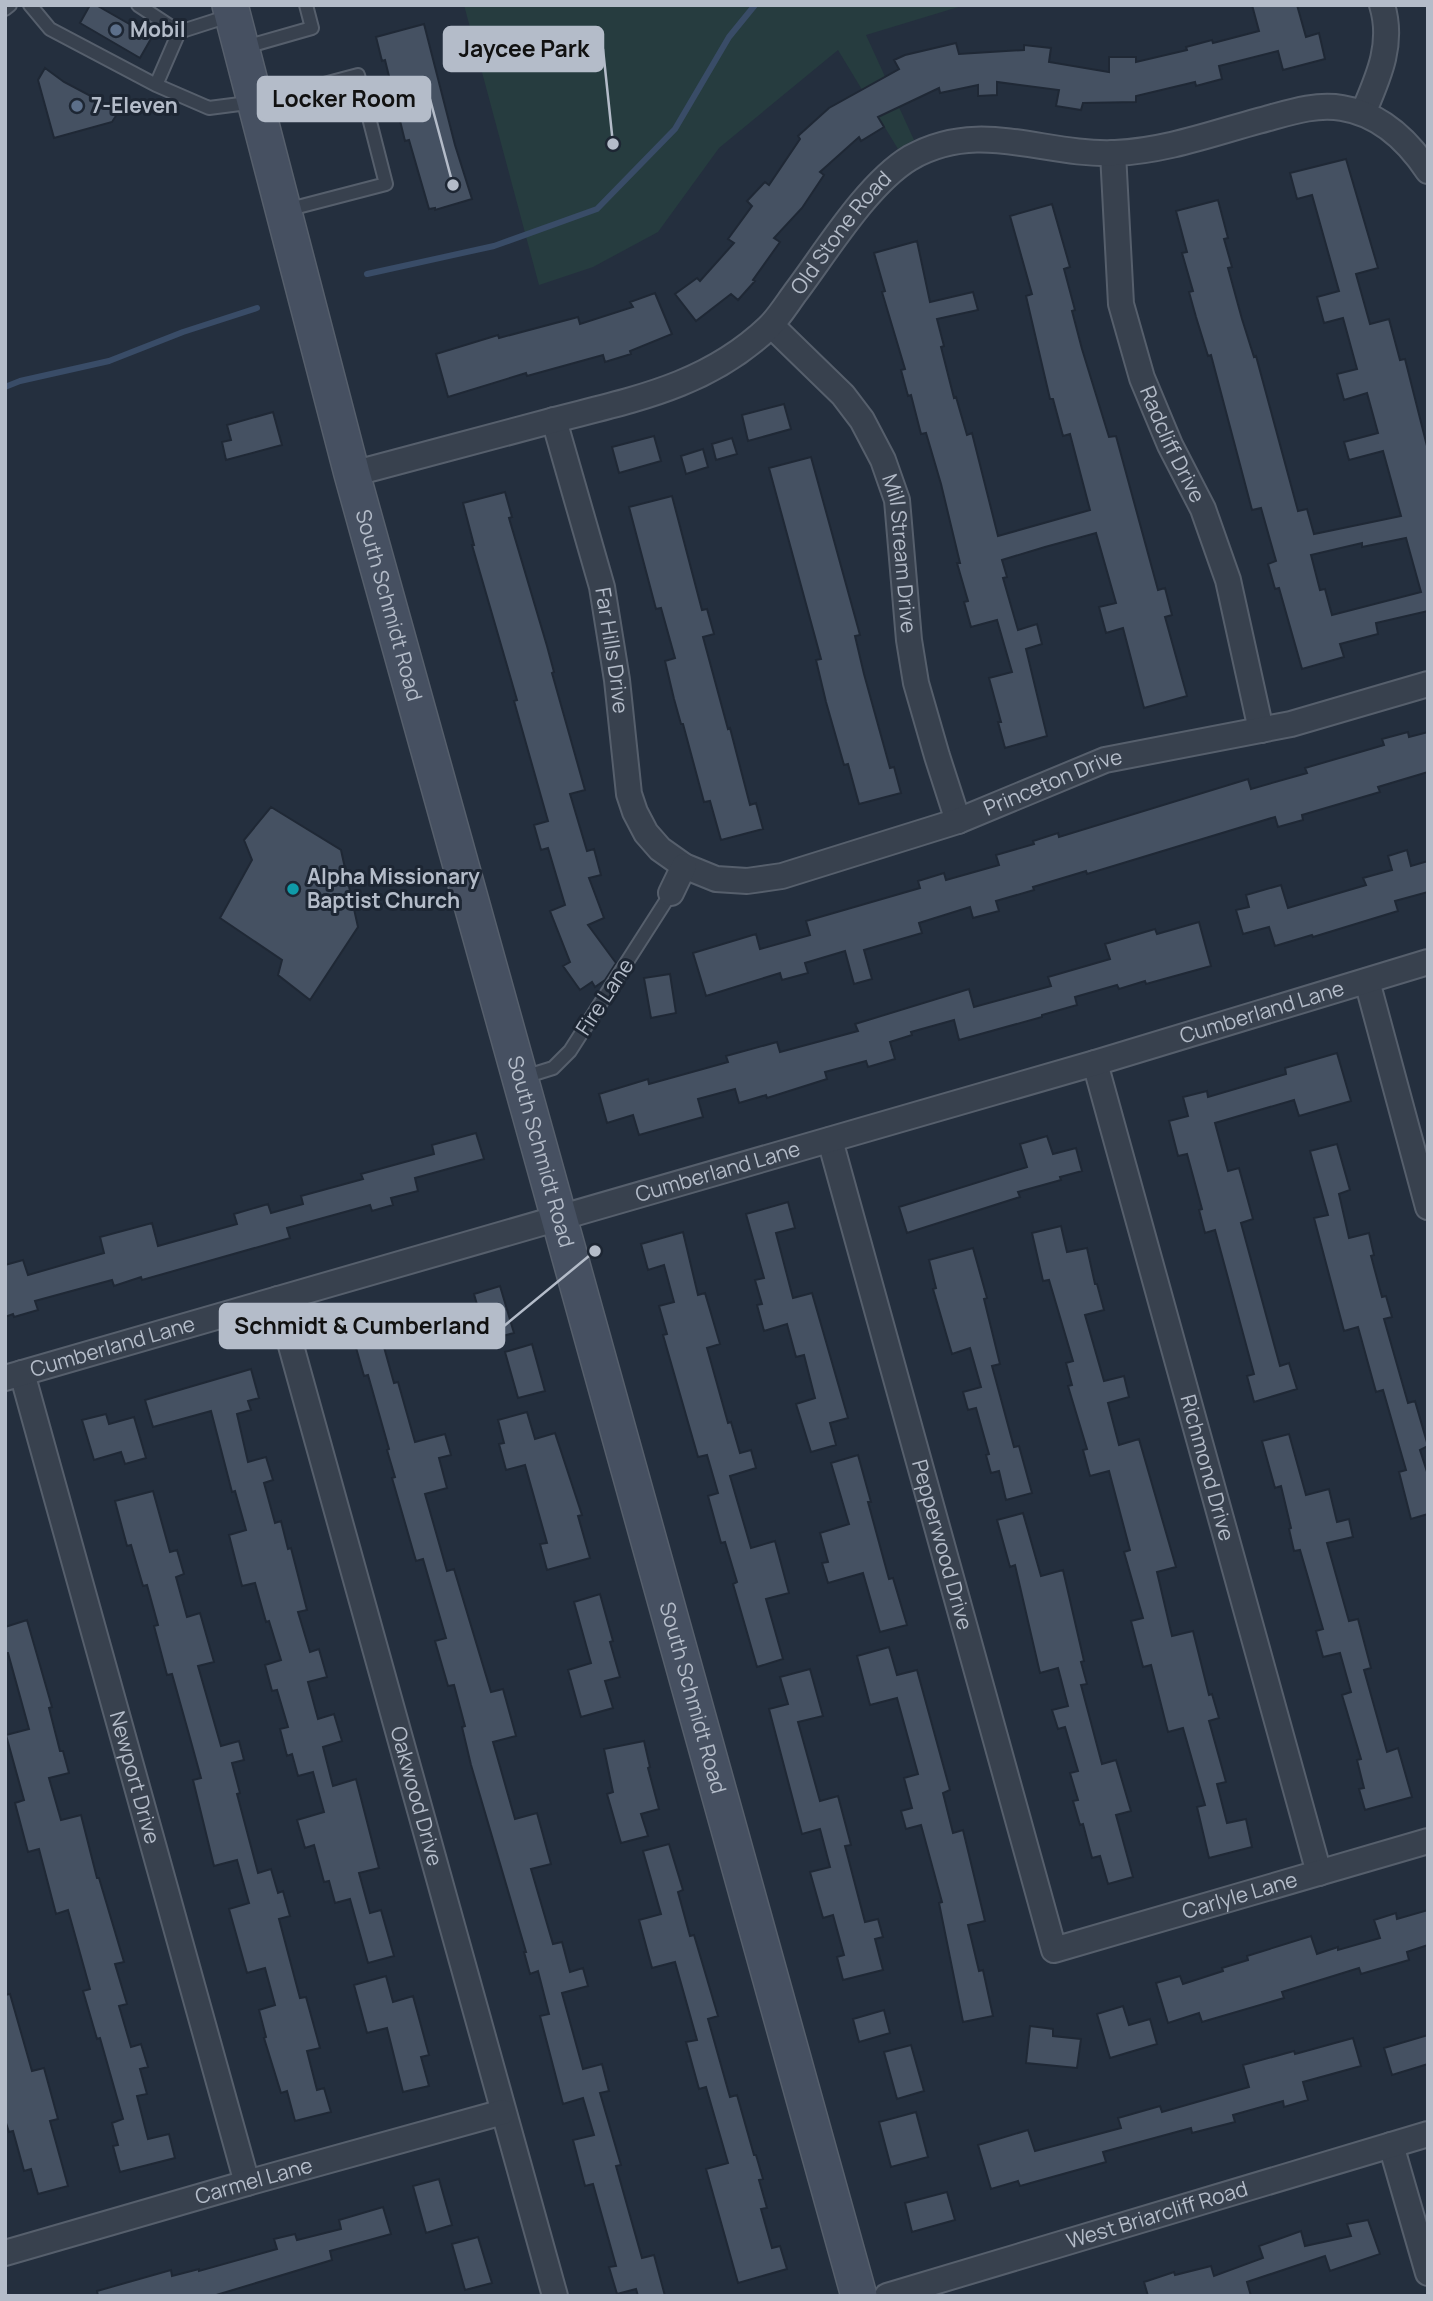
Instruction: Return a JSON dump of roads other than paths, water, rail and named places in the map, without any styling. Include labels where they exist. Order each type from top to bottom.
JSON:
[{"type":"street","points":[[1382,5],[1386,16],[1387,43],[1379,76],[1363,113],[1392,130],[1412,148],[1428,171]]},
{"type":"street","name":"South Schmidt Road","points":[[232,10],[352,474],[859,2296]]},
{"type":"street","name":"Old Stone Road","points":[[352,474],[631,402],[685,383],[727,361],[771,325],[866,199],[887,177],[910,159],[961,140],[990,139],[1082,152],[1113,153],[1154,149],[1303,109],[1339,107],[1363,113]]},
{"type":"street","name":"Radcliff Drive","points":[[1113,153],[1121,304],[1142,378],[1170,445],[1202,509],[1228,580],[1261,730]]},
{"type":"street","name":"Mill Stream Drive","points":[[771,325],[843,395],[862,420],[883,460],[897,500],[909,640],[916,683],[958,821]]},
{"type":"street","name":"Far Hills Drive","points":[[554,420],[586,526],[604,598],[617,680],[629,794],[646,833],[660,849],[684,866]]},
{"type":"street","name":"Princeton Drive","points":[[684,866],[716,878],[747,881],[782,876],[958,821],[1105,760],[1261,730],[1428,684]]},
{"type":"street","points":[[671,893],[684,866]]},
{"type":"street","name":"Cumberland Lane","points":[[14,1376],[1095,1063],[1428,962]]},
{"type":"street","points":[[1367,981],[1428,1207]]},
{"type":"street","name":"Richmond Drive","points":[[1095,1063],[1319,1872]]},
{"type":"street","name":"Pepperwood Drive","points":[[830,1140],[1054,1950]]},
{"type":"street","name":"Oakwood Drive","points":[[278,1299],[555,2296]]},
{"type":"street","name":"Newport Drive","points":[[14,1376],[247,2183]]},
{"type":"street","name":"Carlyle Lane","points":[[1054,1950],[1428,1841]]},
{"type":"street","name":"Carmel Lane","points":[[5,2253],[503,2112]]},
{"type":"street","name":"West Briarcliff Road","points":[[887,2296],[1428,2134]]},
{"type":"street","points":[[1391,2145],[1428,2273]]},
{"type":"lane","points":[[5,9],[10,5]]},
{"type":"lane","points":[[30,5],[50,29],[156,85],[209,108],[256,102],[358,75],[386,184],[284,211]]},
{"type":"lane","points":[[138,5],[179,32]]},
{"type":"lane","points":[[242,48],[312,27],[306,5]]},
{"type":"lane","points":[[156,85],[179,32],[232,10]]},
{"type":"lane","name":"Fire Lane","points":[[520,1078],[553,1068],[570,1051],[671,893]]},
{"type":"waterway","points":[[367,274],[494,246],[597,209],[675,129],[729,37],[755,5]]},
{"type":"waterway","points":[[5,387],[20,381],[109,361],[183,332],[257,308]]},
{"type":"place","name":"Mobil","points":[[116,30]]},
{"type":"place","name":"7-Eleven","points":[[77,106]]},
{"type":"place","name":"Jaycee Park","points":[[613,144]]},
{"type":"place","name":"Locker Room","points":[[453,185]]},
{"type":"place","name":"Alpha Missionary Baptist Church","points":[[293,889]]},
{"type":"place","name":"Schmidt & Cumberland","points":[[595,1251]]}]
